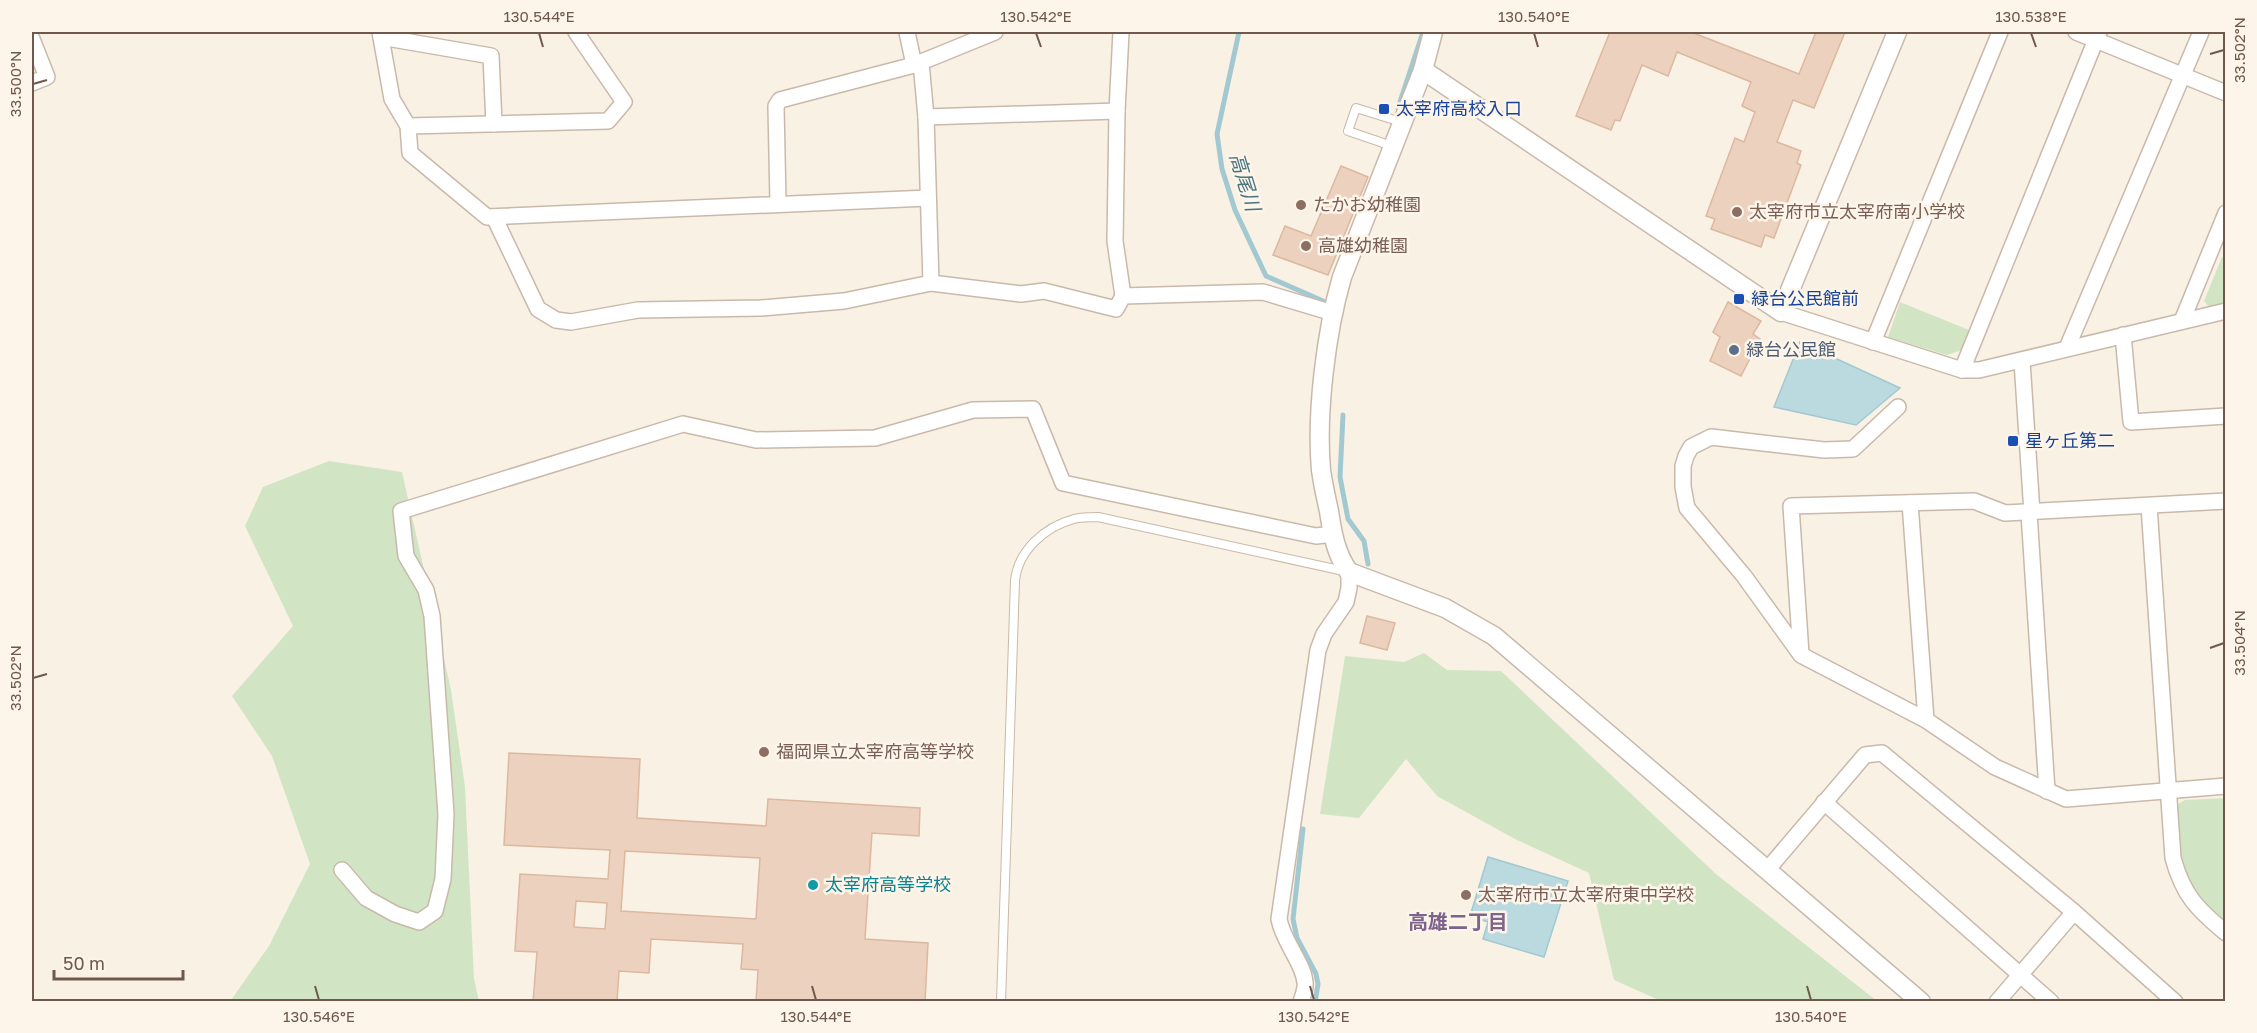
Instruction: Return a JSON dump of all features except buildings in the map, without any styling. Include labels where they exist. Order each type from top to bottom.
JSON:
[{"type":"street","points":[[408,126],[608,121],[624,102],[576,32]]},
{"type":"street","points":[[907,32],[917,64],[926,117],[931,283]]},
{"type":"street","points":[[777,203],[776,106],[780,100],[917,64],[995,32]]},
{"type":"street","points":[[494,217],[538,309],[556,320],[572,322],[638,310],[761,308],[844,302],[931,283],[1021,294],[1044,291],[1116,309],[1123,296],[1115,241],[1121,32]]},
{"type":"street","points":[[1301,1002],[1305,990],[1303,975],[1282,933],[1279,919],[1318,650],[1324,634],[1346,602],[1349,588],[1348,572],[1333,534],[1321,470],[1321,418],[1333,313],[1342,277],[1423,70],[1433,32]]},
{"type":"street","points":[[1781,312],[1897,32]]},
{"type":"street","points":[[1873,342],[2000,32]]},
{"type":"street","points":[[2076,32],[2097,35],[2226,93]]},
{"type":"street","points":[[2067,348],[2201,32]]},
{"type":"street","points":[[494,124],[491,56],[381,34],[392,99],[408,126],[408,149],[412,156],[487,218],[777,203],[928,198]]},
{"type":"street","points":[[1962,370],[2097,35]]},
{"type":"street","points":[[32,39],[47,77],[32,83]]},
{"type":"street","points":[[1423,70],[1781,312],[1962,370],[1979,370],[2022,361],[2067,348],[2226,311]]},
{"type":"street","points":[[926,117],[1117,111]]},
{"type":"street","points":[[2182,321],[2226,213]]},
{"type":"street","points":[[1123,296],[1263,292],[1333,313]]},
{"type":"street","points":[[2123,335],[2131,422],[2226,416]]},
{"type":"street","points":[[2022,361],[2047,791]]},
{"type":"street","points":[[1898,407],[1853,449],[1824,450],[1711,437],[1691,447],[1686,456],[1683,466],[1683,487],[1687,508],[1744,576],[1801,656],[1926,720],[1995,767],[2066,799],[2226,786]]},
{"type":"street","points":[[342,870],[366,898],[394,914],[418,922],[435,911],[443,879],[446,814],[432,616],[426,590],[406,556],[401,512],[683,424],[756,440],[875,438],[973,410],[1033,410],[1063,483],[1316,537],[1333,534]]},
{"type":"street","points":[[1801,656],[1791,506],[1974,501],[2005,513],[2030,513],[2226,501]]},
{"type":"street","points":[[1910,503],[1926,720]]},
{"type":"street","points":[[2149,506],[2173,858],[2177,874],[2191,901],[2226,933]]},
{"type":"street","points":[[1348,572],[1445,608],[1494,636],[1921,1002]]},
{"type":"street","points":[[1767,870],[1864,755],[1882,753],[2074,912],[2175,1002]]},
{"type":"street","points":[[1824,802],[2051,1002]]},
{"type":"street","points":[[1997,1002],[2074,912]]},
{"type":"lane","points":[[1393,147],[1348,131],[1356,108],[1403,122]]},
{"type":"lane","points":[[1001,1002],[1014,581],[1016,568],[1029,546],[1057,526],[1075,519],[1098,517],[1348,572]]},
{"type":"green space","points":[[2222,257],[2225,258],[2225,303],[2209,307],[2204,301]]},
{"type":"green space","points":[[1900,302],[1969,330],[1962,350],[1947,355],[1888,337]]},
{"type":"green space","points":[[329,461],[402,472],[451,690],[465,787],[474,979],[479,1001],[225,1002],[231,1000],[269,946],[310,864],[272,756],[232,696],[293,626],[245,526],[263,487]]},
{"type":"green space","points":[[1424,653],[1447,670],[1501,671],[1716,874],[1877,1001],[1661,1001],[1614,980],[1589,873],[1515,839],[1437,796],[1406,759],[1359,818],[1320,814],[1345,656],[1404,662]]},
{"type":"green space","points":[[2225,798],[2225,921],[2203,904],[2189,883],[2182,858],[2175,806],[2185,800]]},
{"type":"water","points":[[1800,342],[1900,388],[1856,425],[1774,407]]},
{"type":"water","points":[[1488,857],[1568,881],[1544,957],[1483,939],[1488,922],[1470,916]]},
{"type":"waterway","name":"高尾川","points":[[1239,32],[1217,134],[1222,169],[1235,210],[1266,276],[1323,301]]},
{"type":"waterway","points":[[1398,108],[1423,32]]},
{"type":"waterway","points":[[1343,415],[1340,477],[1348,519],[1364,541],[1368,564]]},
{"type":"waterway","points":[[1303,829],[1293,919],[1297,938],[1316,974],[1318,984],[1315,1002]]},
{"type":"place","name":"太宰府高校入口","points":[[1384,109]]},
{"type":"place","name":"たかお幼稚園","points":[[1301,205]]},
{"type":"place","name":"太宰府市立太宰府南小学校","points":[[1737,212]]},
{"type":"place","name":"高雄幼稚園","points":[[1306,246]]},
{"type":"place","name":"緑台公民館前","points":[[1739,299]]},
{"type":"place","name":"緑台公民館","points":[[1734,350]]},
{"type":"place","name":"星ヶ丘第二","points":[[2013,441]]},
{"type":"place","name":"福岡県立太宰府高等学校","points":[[764,752]]},
{"type":"place","name":"太宰府高等学校","points":[[813,885]]},
{"type":"place","name":"太宰府市立太宰府東中学校","points":[[1466,895]]},
{"type":"district","name":"高雄二丁目","points":[[1458,922]]}]
